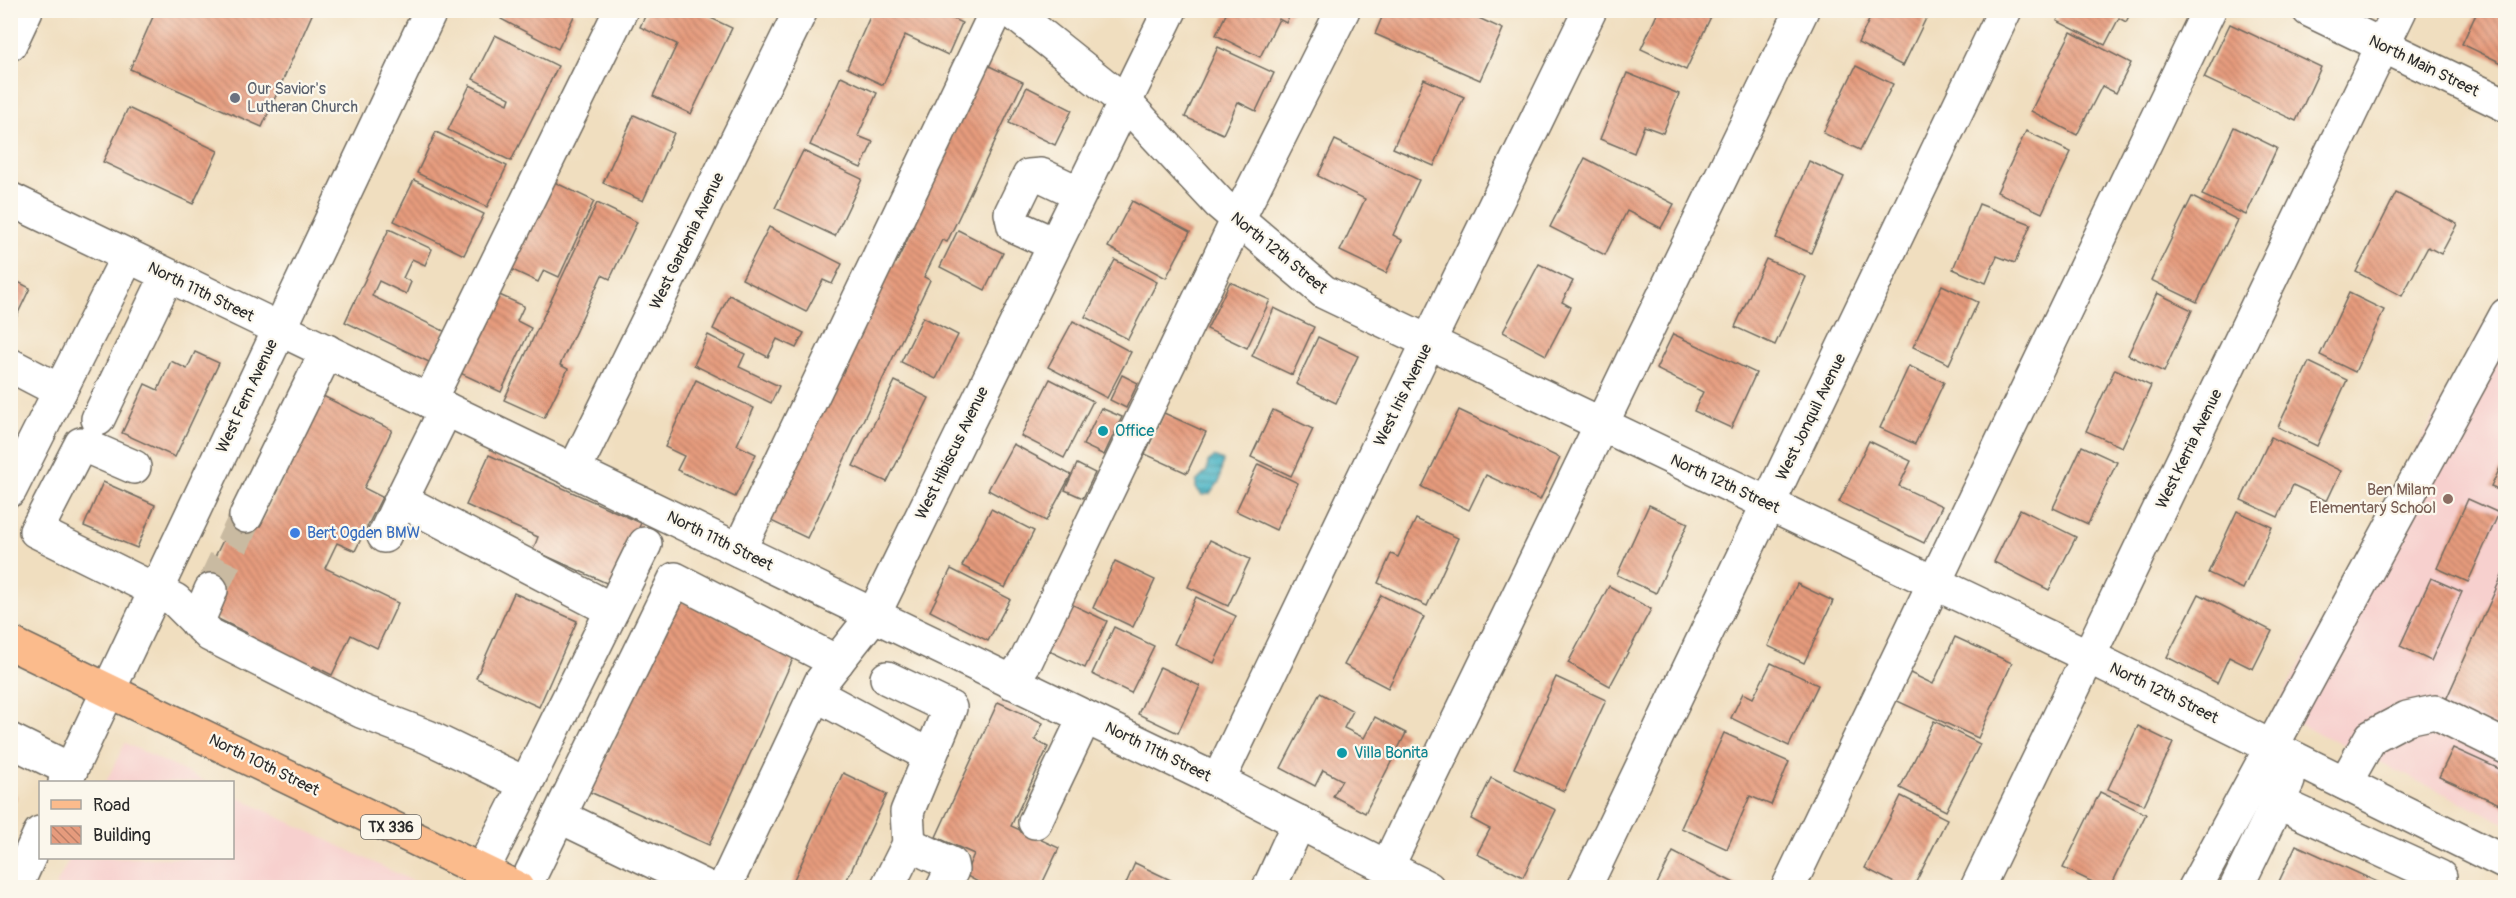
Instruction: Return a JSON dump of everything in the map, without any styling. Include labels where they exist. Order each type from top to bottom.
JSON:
[{"type":"main road","name":"North 10th Street","points":[[10,643],[506,883]]},
{"type":"street","points":[[10,44],[26,10]]},
{"type":"street","name":"West Fern Avenue","points":[[68,776],[431,10]]},
{"type":"street","points":[[384,536],[401,500],[438,405],[621,10]]},
{"type":"street","name":"West Gardenia Avenue","points":[[574,471],[801,10]]},
{"type":"street","points":[[739,550],[998,10]]},
{"type":"street","name":"North 12th Street","points":[[1010,10],[1124,101],[1219,203],[1324,292],[2090,657],[2505,863]]},
{"type":"street","name":"West Hibiscus Avenue","points":[[724,888],[821,682],[873,616],[1170,10]]},
{"type":"street","points":[[1011,682],[1026,661],[1238,219],[1342,10]]},
{"type":"street","name":"West Iris Avenue","points":[[1218,781],[1590,10]]},
{"type":"street","points":[[1406,880],[1601,425],[1802,10]]},
{"type":"street","name":"West Jonquil Avenue","points":[[1584,888],[2005,10]]},
{"type":"street","points":[[1788,888],[2209,10]]},
{"type":"street","name":"North Main Street","points":[[2309,10],[2505,105]]},
{"type":"street","name":"West Kerria Avenue","points":[[1977,888],[2400,10]]},
{"type":"street","points":[[1054,244],[1014,226],[1011,213],[1029,176],[1041,175],[1079,193]]},
{"type":"street","name":"North 11th Street","points":[[10,199],[1218,781],[1406,880]]},
{"type":"street","points":[[10,490],[128,256]]},
{"type":"street","points":[[98,419],[167,276]]},
{"type":"street","points":[[2195,888],[2284,753],[2505,315]]},
{"type":"street","points":[[246,516],[327,351]]},
{"type":"street","points":[[10,364],[60,391]]},
{"type":"street","points":[[241,408],[289,428]]},
{"type":"street","points":[[134,467],[81,444],[36,531],[175,600],[210,635],[362,711],[428,737],[526,784]]},
{"type":"street","points":[[401,500],[612,610]]},
{"type":"street","points":[[506,883],[526,784],[645,544]]},
{"type":"street","points":[[506,883],[559,816],[675,579],[837,662]]},
{"type":"street","points":[[197,623],[211,590]]},
{"type":"street","points":[[887,888],[909,844],[907,812],[970,662]]},
{"type":"street","points":[[886,678],[950,708]]},
{"type":"street","points":[[815,694],[930,756]]},
{"type":"street","points":[[2345,783],[2372,737],[2407,718],[2435,712],[2505,747]]},
{"type":"street","points":[[1035,822],[1085,717]]},
{"type":"street","points":[[10,740],[68,776]]},
{"type":"street","points":[[2235,888],[2277,802],[2284,753]]},
{"type":"street","points":[[2277,802],[2438,882],[2458,840]]},
{"type":"street","points":[[559,816],[708,888]]},
{"type":"street","points":[[1269,888],[1299,822]]},
{"type":"street","points":[[15,888],[39,835]]},
{"type":"street","points":[[909,844],[951,864],[952,870],[943,888]]},
{"type":"shaded area","name":"Ben Milam Elementary School","points":[[2505,286],[2505,823],[2274,712]]},
{"type":"shaded area","points":[[125,743],[205,781],[106,781]]},
{"type":"shaded area","points":[[234,795],[425,887],[55,887],[69,859],[234,859]]},
{"type":"water","points":[[1214,457],[1223,461],[1219,482],[1210,494],[1202,495],[1196,488],[1196,482],[1207,471],[1208,462]]},
{"type":"building","name":"Our Savior's Lutheran Church","points":[[156,10],[314,10],[262,127],[130,69]]},
{"type":"building","points":[[505,10],[568,10],[575,14],[558,49],[501,19]]},
{"type":"building","points":[[648,10],[694,10],[732,28],[691,114],[653,96],[677,44],[640,27]]},
{"type":"building","points":[[873,10],[934,10],[962,23],[948,55],[905,35],[883,85],[847,68]]},
{"type":"building","points":[[1228,10],[1292,10],[1286,23],[1279,19],[1260,57],[1216,35]]},
{"type":"building","points":[[1385,10],[1474,10],[1472,15],[1503,29],[1480,80],[1375,34]]},
{"type":"building","points":[[1659,10],[1714,10],[1686,70],[1641,49]]},
{"type":"building","points":[[1874,10],[1930,10],[1903,66],[1858,43]]},
{"type":"building","points":[[2062,10],[2132,10],[2126,22],[2119,18],[2105,45],[2057,21]]},
{"type":"building","points":[[2478,10],[2506,10],[2506,65],[2462,44]]},
{"type":"building","points":[[2230,24],[2321,67],[2296,121],[2204,78]]},
{"type":"building","points":[[2071,32],[2131,63],[2116,93],[2102,86],[2077,135],[2031,111]]},
{"type":"building","points":[[495,35],[558,66],[511,161],[448,130],[470,85],[508,104],[510,98],[473,79]]},
{"type":"building","points":[[1218,47],[1274,73],[1256,111],[1238,102],[1223,134],[1185,117]]},
{"type":"building","points":[[985,64],[1023,82],[947,242],[942,240],[924,277],[930,280],[807,538],[769,520],[892,261],[896,263],[914,226],[909,224]]},
{"type":"building","points":[[1856,66],[1893,84],[1860,150],[1823,133]]},
{"type":"building","points":[[1627,73],[1679,94],[1663,133],[1644,126],[1634,153],[1600,139]]},
{"type":"building","points":[[841,76],[877,93],[858,136],[873,142],[861,168],[810,145]]},
{"type":"building","points":[[1424,79],[1464,97],[1434,166],[1393,148]]},
{"type":"building","points":[[1027,87],[1072,110],[1055,145],[1009,123]]},
{"type":"building","points":[[128,108],[218,151],[193,204],[103,162]]},
{"type":"building","points":[[634,115],[674,133],[643,201],[603,183]]},
{"type":"building","points":[[2234,127],[2277,148],[2246,215],[2202,195]]},
{"type":"building","points":[[2026,131],[2071,152],[2042,213],[1997,192]]},
{"type":"building","points":[[436,132],[507,166],[487,207],[417,173]]},
{"type":"building","points":[[1335,140],[1419,180],[1393,235],[1402,240],[1386,273],[1340,251],[1365,199],[1318,176]]},
{"type":"building","points":[[803,151],[862,179],[835,236],[775,208]]},
{"type":"building","points":[[1585,158],[1674,204],[1661,228],[1627,211],[1605,255],[1550,227]]},
{"type":"building","points":[[1809,161],[1844,177],[1811,253],[1776,238]]},
{"type":"building","points":[[414,180],[484,214],[464,255],[394,221]]},
{"type":"building","points":[[550,180],[594,201],[559,277],[544,270],[538,282],[506,267]]},
{"type":"building","points":[[2396,193],[2457,224],[2441,254],[2428,247],[2402,296],[2356,272]]},
{"type":"building","points":[[2192,197],[2238,220],[2197,302],[2151,280]]},
{"type":"building","points":[[1132,201],[1190,232],[1166,278],[1108,247]]},
{"type":"building","points":[[597,203],[637,222],[610,279],[602,275],[560,365],[568,369],[544,418],[504,400]]},
{"type":"building","points":[[1979,204],[2031,224],[2015,263],[1997,256],[1986,283],[1953,269]]},
{"type":"building","points":[[769,227],[842,264],[832,284],[823,280],[806,312],[742,279]]},
{"type":"building","points":[[389,229],[432,249],[425,265],[412,259],[403,278],[411,282],[406,294],[379,281],[372,296],[446,332],[431,363],[345,322]]},
{"type":"building","points":[[958,230],[1003,253],[985,290],[940,267]]},
{"type":"building","points":[[1766,259],[1806,277],[1775,345],[1735,327]]},
{"type":"building","points":[[1115,260],[1157,282],[1128,339],[1085,317]]},
{"type":"building","points":[[1539,264],[1573,281],[1562,302],[1571,307],[1546,355],[1503,332]]},
{"type":"building","points":[[10,278],[30,288],[10,330]]},
{"type":"building","points":[[1230,282],[1270,300],[1247,348],[1207,329]]},
{"type":"building","points":[[1942,285],[1978,302],[1949,364],[1913,347]]},
{"type":"building","points":[[495,293],[524,306],[517,321],[531,328],[501,392],[458,372]]},
{"type":"building","points":[[2157,293],[2192,310],[2164,372],[2128,355]]},
{"type":"building","points":[[2349,293],[2384,310],[2355,372],[2320,355]]},
{"type":"building","points":[[729,295],[804,333],[796,348],[777,339],[768,357],[713,329]]},
{"type":"building","points":[[1274,308],[1314,327],[1292,375],[1252,356]]},
{"type":"building","points":[[923,317],[958,335],[936,379],[901,362]]},
{"type":"building","points":[[1073,321],[1131,352],[1107,398],[1048,367]]},
{"type":"building","points":[[1673,334],[1756,373],[1731,428],[1694,411],[1703,392],[1656,369]]},
{"type":"building","points":[[708,335],[745,354],[739,367],[779,386],[771,403],[694,365]]},
{"type":"building","points":[[1318,337],[1358,356],[1336,403],[1296,384]]},
{"type":"building","points":[[195,352],[219,363],[175,457],[122,433],[145,384],[158,390],[171,361],[187,369]]},
{"type":"building","points":[[2309,362],[2347,380],[2317,446],[2278,427]]},
{"type":"building","points":[[1909,366],[1944,382],[1915,444],[1880,428]]},
{"type":"building","points":[[2115,369],[2151,386],[2122,447],[2086,431]]},
{"type":"building","points":[[1122,375],[1138,383],[1126,408],[1110,400]]},
{"type":"building","points":[[1050,379],[1093,401],[1064,458],[1021,436]]},
{"type":"building","points":[[696,380],[754,408],[737,445],[756,454],[735,497],[677,470],[684,456],[665,447]]},
{"type":"building","points":[[895,381],[929,398],[887,482],[853,466]]},
{"type":"building","name":"Bert Ogden BMW","points":[[323,396],[392,430],[364,488],[382,497],[355,551],[337,543],[325,568],[398,603],[377,648],[351,635],[332,675],[246,636],[247,633],[210,615],[201,585],[237,512],[261,524]]},
{"type":"building","name":"Office","points":[[1101,408],[1122,417],[1104,455],[1083,445]]},
{"type":"building","points":[[1273,410],[1313,429],[1291,476],[1251,457]]},
{"type":"building","points":[[1459,410],[1560,458],[1540,500],[1486,475],[1469,510],[1422,487]]},
{"type":"building","points":[[1164,413],[1206,432],[1187,473],[1145,454]]},
{"type":"building","points":[[2271,437],[2341,471],[2327,501],[2293,485],[2278,517],[2241,500]]},
{"type":"building","points":[[1869,441],[1911,461],[1899,486],[1942,506],[1924,543],[1839,502]]},
{"type":"building","points":[[1013,444],[1071,475],[1046,521],[988,490]]},
{"type":"building","points":[[2082,446],[2117,462],[2088,524],[2053,508]]},
{"type":"building","points":[[489,455],[641,523],[613,586],[533,550],[538,537],[466,505]]},
{"type":"building","points":[[2506,455],[2506,493],[2491,487]]},
{"type":"building","points":[[1077,464],[1095,473],[1083,498],[1065,490]]},
{"type":"building","points":[[1258,464],[1298,483],[1276,530],[1236,511]]},
{"type":"building","points":[[103,482],[155,505],[137,548],[84,526]]},
{"type":"building","points":[[2468,499],[2499,513],[2468,582],[2437,568]]},
{"type":"building","points":[[1649,505],[1688,523],[1656,593],[1617,575]]},
{"type":"building","points":[[991,509],[1034,531],[1005,588],[962,566]]},
{"type":"building","points":[[2020,509],[2076,537],[2049,590],[1994,562]]},
{"type":"building","points":[[2237,511],[2272,527],[2243,589],[2208,573]]},
{"type":"building","points":[[1416,519],[1458,538],[1427,606],[1378,583],[1391,554],[1398,557]]},
{"type":"building","points":[[1210,540],[1250,559],[1228,606],[1188,587]]},
{"type":"building","points":[[1115,561],[1155,580],[1133,627],[1093,608]]},
{"type":"building","points":[[2506,567],[2506,730],[2445,702]]},
{"type":"building","points":[[951,569],[1010,599],[988,641],[930,611]]},
{"type":"building","points":[[2431,578],[2462,592],[2431,661],[2400,646]]},
{"type":"building","points":[[1797,584],[1833,601],[1804,663],[1768,646]]},
{"type":"building","points":[[1609,586],[1651,609],[1610,686],[1568,663]]},
{"type":"building","points":[[514,593],[577,621],[539,707],[476,678]]},
{"type":"building","points":[[2199,594],[2272,631],[2253,669],[2229,657],[2217,683],[2167,657]]},
{"type":"building","points":[[1381,595],[1424,617],[1388,688],[1344,665]]},
{"type":"building","points":[[1196,597],[1236,616],[1214,663],[1174,644]]},
{"type":"building","points":[[678,599],[796,652],[709,845],[590,792]]},
{"type":"building","points":[[1067,602],[1107,621],[1085,668],[1045,649]]},
{"type":"building","points":[[1114,627],[1154,646],[1131,693],[1092,674]]},
{"type":"building","points":[[1955,637],[2012,663],[1978,738],[1895,700],[1908,672],[1933,684]]},
{"type":"building","points":[[1771,663],[1818,685],[1789,746],[1731,718],[1743,693],[1753,698]]},
{"type":"building","points":[[1160,667],[1200,686],[1178,733],[1138,714]]},
{"type":"building","points":[[1556,677],[1606,700],[1564,791],[1514,768]]},
{"type":"building","name":"Villa Bonita","points":[[1320,693],[1353,711],[1344,728],[1364,738],[1375,717],[1406,733],[1365,813],[1333,796],[1342,780],[1323,770],[1315,786],[1281,768]]},
{"type":"building","points":[[998,702],[1043,723],[1035,740],[1048,747],[1011,826],[1059,848],[1040,888],[978,888],[980,883],[965,875],[974,854],[936,837]]},
{"type":"building","points":[[1934,721],[1980,744],[1946,811],[1900,788]]},
{"type":"building","points":[[2138,726],[2173,743],[2144,805],[2108,789]]},
{"type":"building","points":[[1724,733],[1789,762],[1771,805],[1750,796],[1727,849],[1681,828]]},
{"type":"building","points":[[2453,748],[2506,772],[2506,807],[2439,777]]},
{"type":"building","points":[[843,773],[887,794],[843,888],[790,888]]},
{"type":"building","points":[[1491,778],[1556,810],[1523,877],[1477,854],[1490,829],[1471,819]]},
{"type":"building","points":[[2100,792],[2146,814],[2110,888],[2105,888],[2063,868]]},
{"type":"building","points":[[10,793],[17,796],[10,812]]},
{"type":"building","points":[[1901,796],[1947,819],[1913,888],[1904,888],[1865,868]]},
{"type":"building","points":[[2296,845],[2382,884],[2380,888],[2276,888]]},
{"type":"building","points":[[1673,852],[1744,888],[1655,888]]},
{"type":"building","points":[[1135,863],[1187,888],[1124,888]]},
{"type":"tunnel","points":[[211,590],[246,516]]},
{"type":"place","name":"Our Savior's Lutheran Church","points":[[235,98]]},
{"type":"place","name":"Office","points":[[1103,431]]},
{"type":"place","name":"Ben Milam Elementary School","points":[[2448,499]]},
{"type":"place","name":"Bert Ogden BMW","points":[[295,533]]},
{"type":"place","name":"Villa Bonita","points":[[1342,753]]}]
